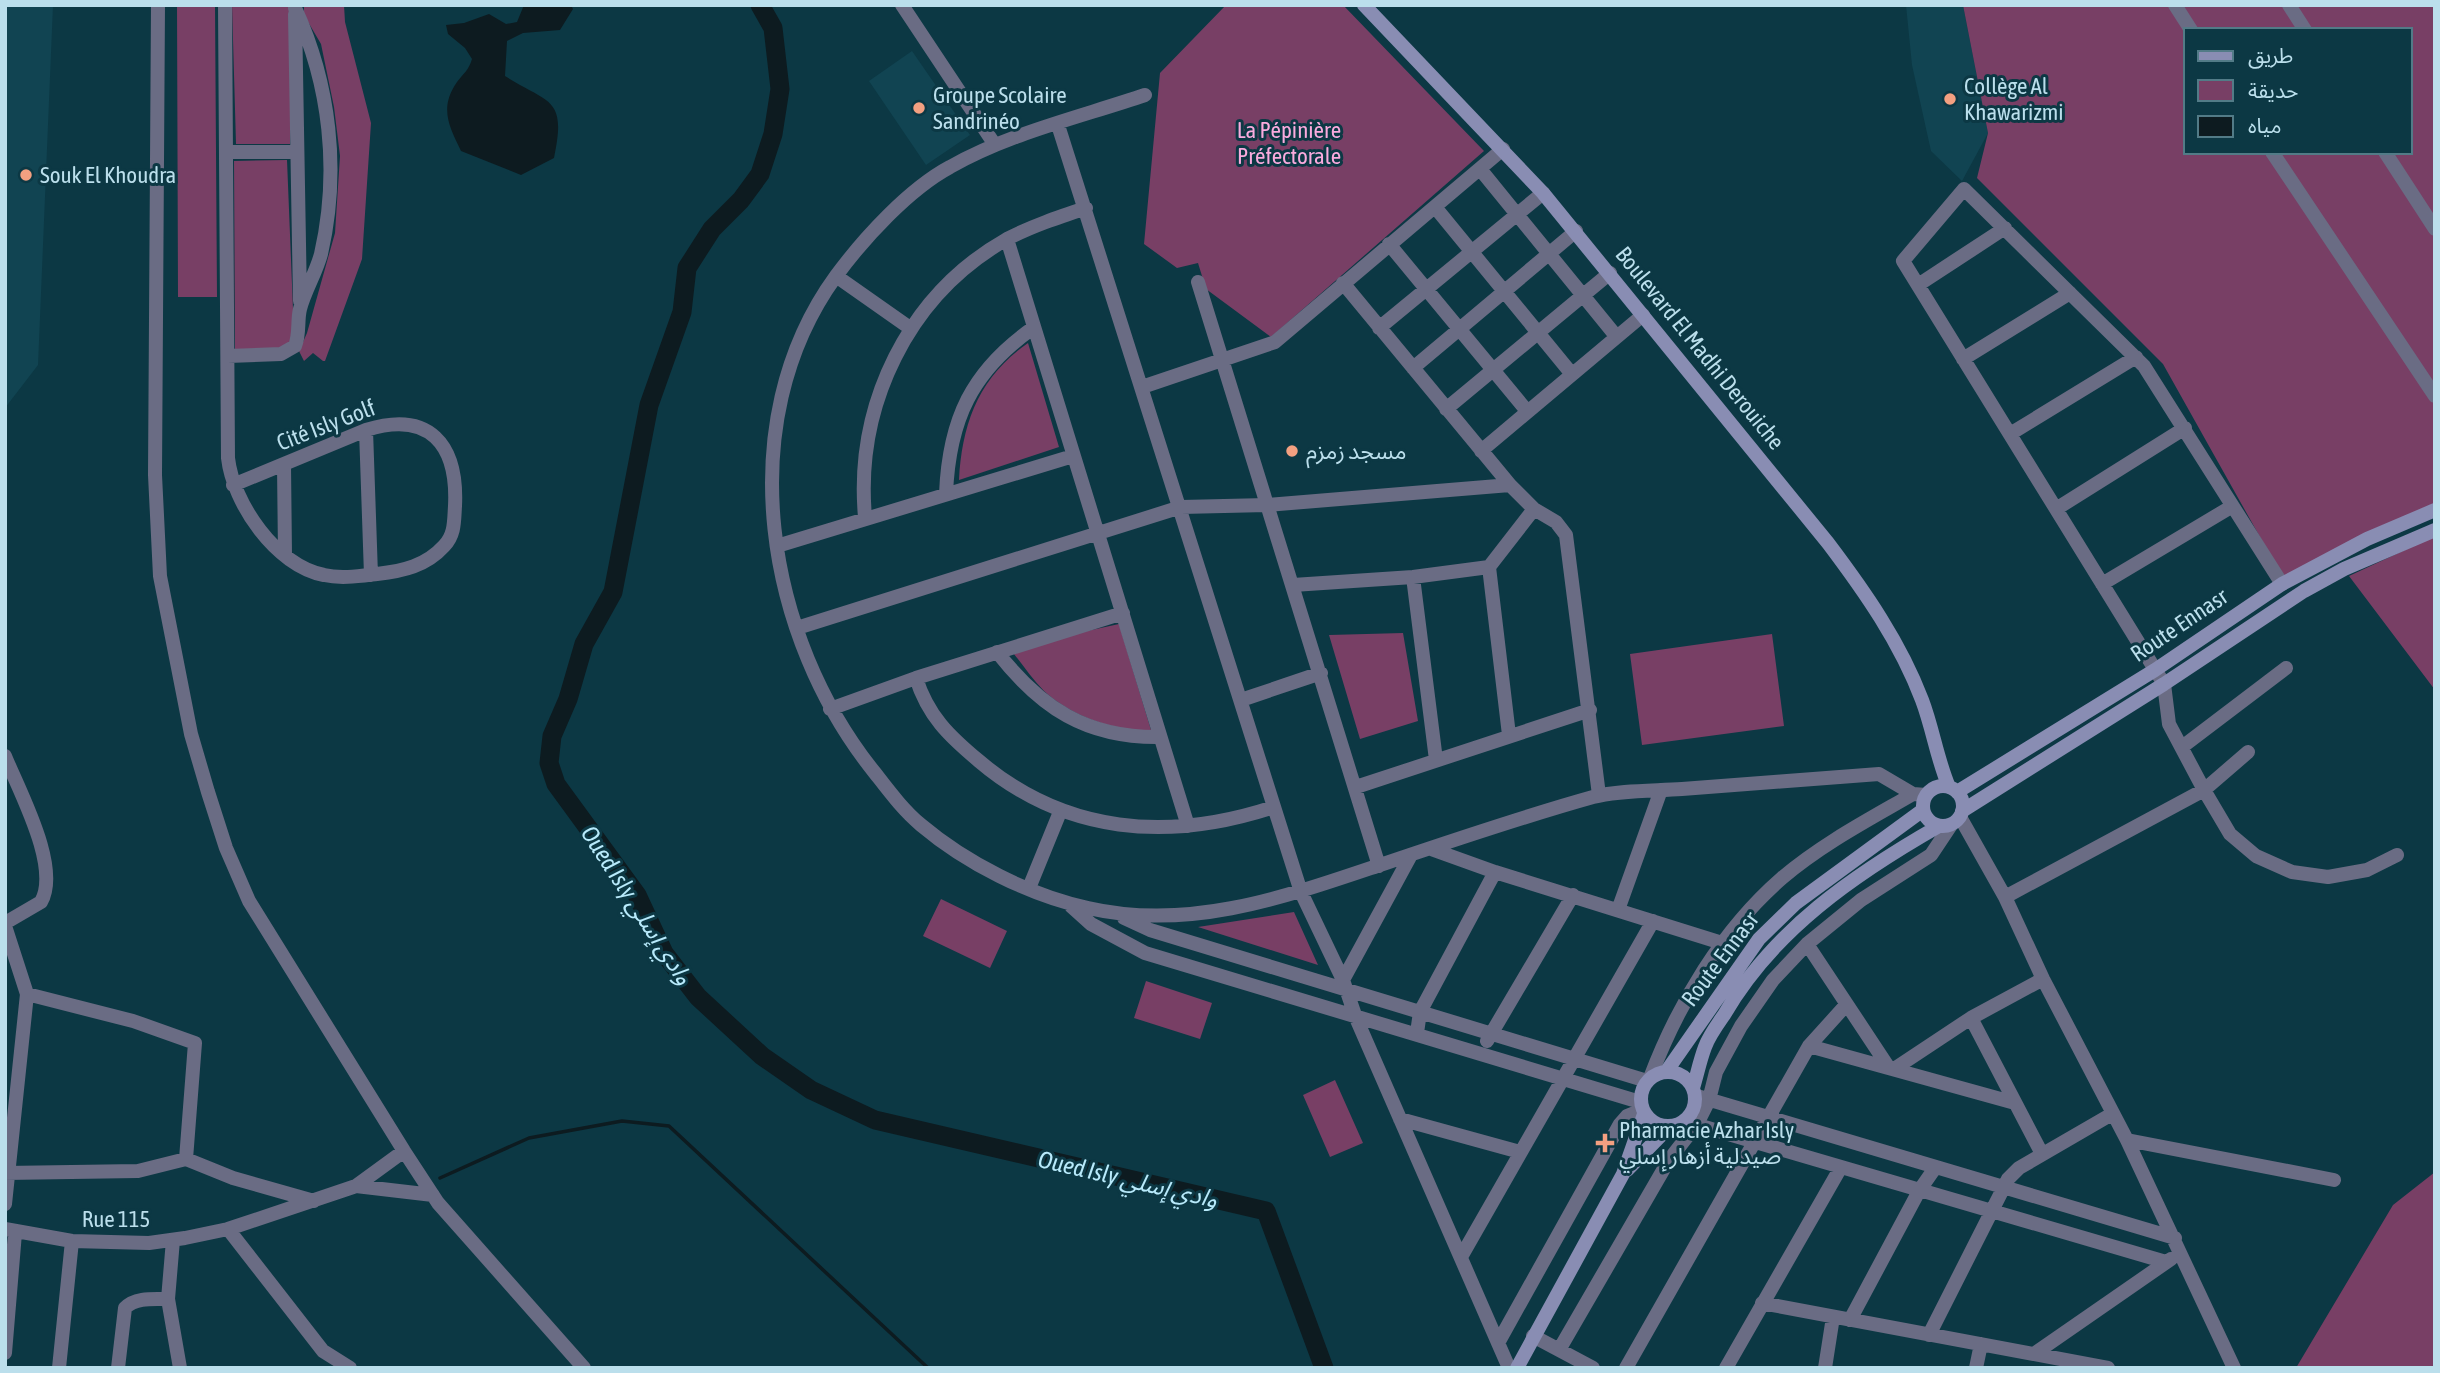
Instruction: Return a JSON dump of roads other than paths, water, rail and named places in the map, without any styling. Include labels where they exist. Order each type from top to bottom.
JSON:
[{"type":"main road","name":"Boulevard El Madhi Derouiche","points":[[1364,5],[1503,149],[1576,231],[1862,587],[1897,644],[1913,678],[1926,713],[1938,762],[1962,800],[1953,819]]},
{"type":"main road","name":"Route Ennasr","points":[[1953,789],[2155,670],[2282,584],[2367,539],[2435,510]]},
{"type":"main road","name":"Route Ennasr","points":[[1700,1095],[1705,1046],[1734,998],[1771,948],[1805,915],[1905,845],[1953,819],[2316,584],[2435,530]]},
{"type":"main road","points":[[1938,762],[1924,797],[1930,822],[1953,819]]},
{"type":"main road","points":[[1924,797],[1953,789]]},
{"type":"main road","name":"Route Ennasr","points":[[1666,1072],[1759,939],[1796,903],[1924,797]]},
{"type":"main road","points":[[1517,1368],[1623,1174],[1649,1079],[1666,1072],[1685,1078],[1700,1095],[1684,1124],[1623,1174]]},
{"type":"main road","points":[[1642,1109],[1656,1124],[1684,1124]]},
{"type":"street","points":[[158,5],[156,487],[160,576],[191,734],[226,848],[249,901],[433,1195],[584,1368]]},
{"type":"street","name":"Cité Isly Golf","points":[[225,5],[228,458],[233,485],[258,526],[285,555],[307,570],[324,576],[371,575],[421,565],[447,543],[453,530],[453,468],[446,450],[434,434],[417,426],[386,424],[366,430],[233,485]]},
{"type":"street","points":[[902,5],[995,145]]},
{"type":"street","points":[[2175,5],[2190,28]]},
{"type":"street","points":[[2289,5],[2304,28]]},
{"type":"street","points":[[228,356],[281,354],[288,351],[297,340],[300,309],[295,7]]},
{"type":"street","points":[[295,7],[312,46],[320,77],[330,156],[321,252],[300,309]]},
{"type":"street","points":[[1145,95],[995,145],[947,168],[925,184],[868,237],[836,276],[796,350],[781,404],[771,492],[777,545],[797,628],[830,709],[849,740],[920,824],[970,858],[1029,888],[1068,903],[1112,912],[1179,917],[1237,908],[1301,892],[1599,795],[1879,774],[1924,797]]},
{"type":"street","points":[[1058,125],[1301,892],[1345,985],[1356,1018],[1509,1368]]},
{"type":"street","points":[[1142,387],[1275,342],[1503,149]]},
{"type":"street","points":[[227,152],[296,152]]},
{"type":"street","points":[[2273,154],[2435,396]]},
{"type":"street","points":[[2386,154],[2435,229]]},
{"type":"street","points":[[1480,169],[1616,336]]},
{"type":"street","points":[[2282,584],[2231,507],[2185,428],[2136,357],[1964,190],[1903,261],[2164,684],[2169,724],[2204,790],[2236,839],[2264,861],[2292,872],[2318,877],[2345,875],[2375,866],[2397,855]]},
{"type":"street","points":[[1379,328],[1543,193]]},
{"type":"street","points":[[1435,207],[1571,373]]},
{"type":"street","points":[[865,517],[864,470],[870,426],[885,380],[910,328],[950,280],[1007,239],[1086,208]]},
{"type":"street","points":[[1918,285],[2005,228]]},
{"type":"street","points":[[1413,369],[1576,231]]},
{"type":"street","points":[[1007,239],[1188,826]]},
{"type":"street","points":[[1389,244],[1527,411]]},
{"type":"street","points":[[1446,409],[1610,273]]},
{"type":"street","points":[[836,276],[910,328]]},
{"type":"street","points":[[1198,282],[1379,866]]},
{"type":"street","points":[[1343,283],[1510,485],[1534,509],[1556,522],[1566,535],[1599,795]]},
{"type":"street","points":[[1964,359],[2070,293]]},
{"type":"street","points":[[1481,451],[1643,314]]},
{"type":"street","points":[[946,494],[951,445],[963,404],[994,360],[1033,328]]},
{"type":"street","points":[[2010,434],[2136,357]]},
{"type":"street","points":[[2056,509],[2185,428]]},
{"type":"street","points":[[366,430],[371,575]]},
{"type":"street","points":[[777,545],[1073,456]]},
{"type":"street","points":[[285,465],[285,555]]},
{"type":"street","points":[[797,628],[1181,508],[1267,505],[1510,485]]},
{"type":"street","points":[[2102,584],[2231,507]]},
{"type":"street","points":[[1508,734],[1489,567],[1534,509]]},
{"type":"street","points":[[1293,585],[1413,577],[1489,567]]},
{"type":"street","points":[[1413,577],[1436,760]]},
{"type":"street","points":[[830,709],[916,678],[1123,613]]},
{"type":"street","points":[[997,652],[1042,702],[1070,718],[1115,734],[1160,737]]},
{"type":"street","points":[[2182,747],[2286,668]]},
{"type":"street","points":[[1241,700],[1321,673]]},
{"type":"street","points":[[916,678],[925,706],[974,758],[1004,782],[1060,812],[1130,827],[1188,826],[1227,820],[1273,807]]},
{"type":"street","points":[[1356,787],[1508,734],[1590,710]]},
{"type":"street","points":[[2005,897],[2204,790],[2248,752]]},
{"type":"street","points":[[5,756],[44,860],[45,891],[41,902],[5,925],[27,994],[5,1204]]},
{"type":"street","points":[[5,787],[21,797]]},
{"type":"street","points":[[1618,910],[1661,790]]},
{"type":"street","points":[[1112,912],[1150,930],[1345,985],[1490,1034],[1649,1079],[1686,1001],[1722,943],[1784,877],[1838,838],[1924,797]]},
{"type":"street","points":[[1029,888],[1060,812]]},
{"type":"street","points":[[2175,1238],[2004,1189],[1700,1095],[1741,1026],[1773,980],[1807,944],[1861,900],[1931,855],[1953,819],[2005,897],[2043,979],[2175,1238],[2234,1368]]},
{"type":"street","points":[[1431,849],[1495,872],[1722,943]]},
{"type":"street","points":[[1345,985],[1411,855]]},
{"type":"street","points":[[1417,1033],[1420,1012],[1495,872]]},
{"type":"street","points":[[1483,1053],[1490,1034],[1573,895]]},
{"type":"street","points":[[1068,903],[1091,924],[1145,953],[1356,1018],[1417,1033],[1563,1077],[1642,1109]]},
{"type":"street","points":[[1461,1257],[1653,921]]},
{"type":"street","points":[[1807,944],[1891,1068]]},
{"type":"street","points":[[1891,1068],[1971,1018],[2043,979]]},
{"type":"street","points":[[27,994],[132,1021],[195,1043],[186,1159]]},
{"type":"street","points":[[1626,1368],[1809,1045],[1846,1004]]},
{"type":"street","points":[[1971,1018],[2042,1154]]},
{"type":"street","points":[[1809,1045],[2015,1103]]},
{"type":"street","points":[[1498,1343],[1620,1124],[1627,1116],[1642,1109]]},
{"type":"street","points":[[1930,1335],[1990,1212],[2014,1172],[2112,1114]]},
{"type":"street","points":[[1400,1119],[1520,1152]]},
{"type":"street","points":[[1559,1350],[1669,1160],[1684,1124],[1756,1142],[2166,1262]]},
{"type":"street","points":[[2127,1140],[2334,1180]]},
{"type":"street","points":[[356,1186],[404,1152]]},
{"type":"street","points":[[7,1172],[138,1171],[186,1159],[233,1178],[314,1201]]},
{"type":"street","points":[[1726,1368],[1841,1167]]},
{"type":"street","points":[[1850,1320],[1919,1191],[1935,1168]]},
{"type":"street","points":[[356,1186],[413,1195],[433,1195]]},
{"type":"street","name":"Rue 115","points":[[10,1231],[72,1241],[173,1240],[228,1229],[356,1186]]},
{"type":"street","points":[[228,1229],[323,1351],[350,1368]]},
{"type":"street","points":[[5,1353],[10,1231]]},
{"type":"street","points":[[173,1240],[168,1298],[180,1368]]},
{"type":"street","points":[[59,1368],[72,1241]]},
{"type":"street","points":[[2034,1354],[2182,1253]]},
{"type":"street","points":[[118,1368],[125,1308],[130,1303],[141,1300],[168,1298]]},
{"type":"street","points":[[1762,1303],[2108,1368]]},
{"type":"street","points":[[1825,1368],[1833,1317]]},
{"type":"street","points":[[1533,1336],[1593,1368]]},
{"type":"street","points":[[1976,1368],[1981,1344]]},
{"type":"water","points":[[524,5],[571,5],[573,9],[560,30],[523,33],[507,41],[505,76],[551,104],[558,123],[554,158],[521,175],[461,151],[450,125],[448,100],[472,59],[465,48],[448,34],[446,25],[464,23],[489,14],[506,24],[517,22]]},
{"type":"waterway","name":"Oued Isly وادي إسلي","points":[[760,5],[773,28],[780,89],[773,134],[760,174],[741,200],[712,229],[687,268],[682,312],[649,405],[613,592],[584,644],[568,699],[552,736],[549,763],[556,784],[637,895],[664,953],[698,997],[762,1056],[811,1090],[875,1120],[1266,1211],[1324,1368]]},
{"type":"waterway","points":[[440,1178],[529,1138],[622,1121],[669,1126],[928,1368]]},
{"type":"place","name":"Collège Al Khawarizmi","points":[[1950,99]]},
{"type":"place","name":"Groupe Scolaire Sandrinéo","points":[[919,108]]},
{"type":"place","name":"Souk El Khoudra","points":[[26,175]]},
{"type":"place","name":"مسجد زمزم","points":[[1292,451]]},
{"type":"place","name":"Pharmacie Azhar Isly صيدلية أزهار إسلي","points":[[1605,1143]]},
{"type":"park label","name":"La Pépinière Préfectorale","points":[[1289,143]]}]
